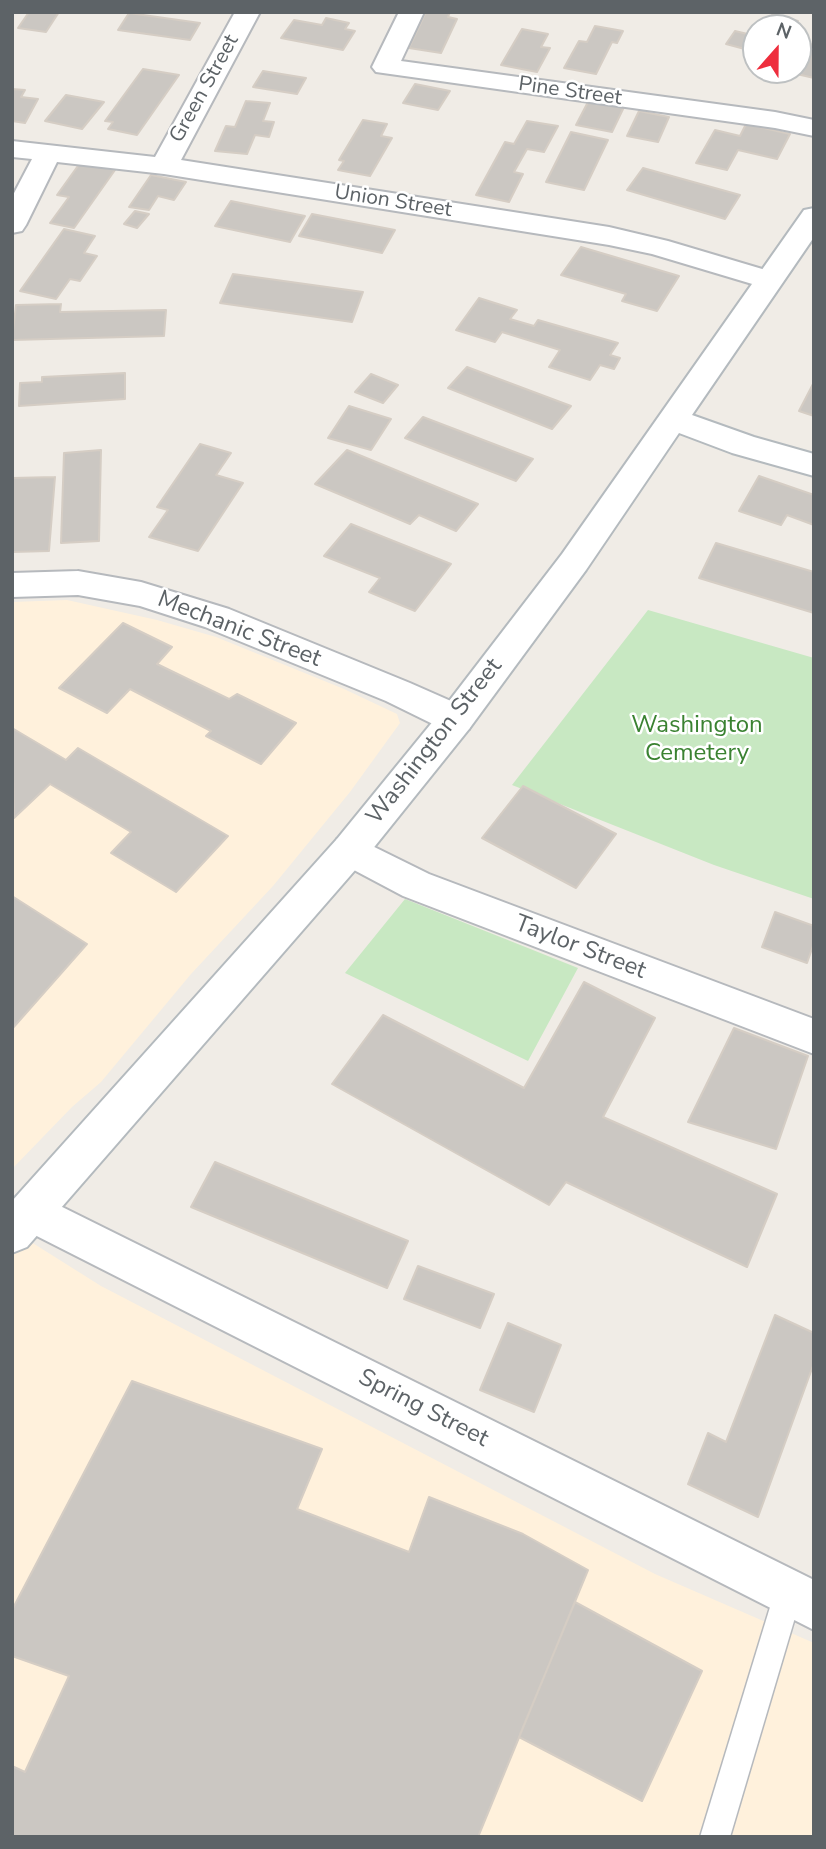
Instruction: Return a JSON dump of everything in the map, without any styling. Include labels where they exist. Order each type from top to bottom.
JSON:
[{"type":"street","name":"Green Street","points":[[164,166],[248,12]]},
{"type":"street","name":"Pine Street","points":[[412,12],[386,67],[775,120],[814,128]]},
{"type":"street","name":"Union Street","points":[[12,149],[164,166],[609,236],[658,247],[769,280]]},
{"type":"street","points":[[12,225],[49,152]]},
{"type":"street","name":"Washington Street","points":[[22,1222],[350,850],[456,719],[574,562],[814,216]]},
{"type":"street","points":[[674,420],[743,445],[814,465]]},
{"type":"street","name":"Mechanic Street","points":[[12,585],[78,583],[141,594],[217,618],[398,692],[456,719]]},
{"type":"street","name":"Taylor Street","points":[[350,850],[416,885],[814,1037]]},
{"type":"street","name":"Spring Street","points":[[22,1222],[801,1600]]},
{"type":"lane","points":[[715,1837],[801,1600]]},
{"type":"shaded area","points":[[67,600],[157,620],[216,637],[344,689],[397,714],[400,723],[350,792],[273,886],[191,974],[101,1082],[72,1107],[12,1169],[12,602]]},
{"type":"shaded area","points":[[12,1230],[101,1286],[655,1574],[814,1643],[814,1837],[12,1837]]},
{"type":"green space","name":"Washington Cemetery","points":[[648,610],[814,658],[814,899],[714,865],[512,785]]},
{"type":"green space","points":[[405,899],[578,968],[528,1061],[345,973]]},
{"type":"building","points":[[29,12],[59,12],[46,32],[18,28]]},
{"type":"building","points":[[426,12],[450,12],[448,17],[457,19],[441,53],[409,48]]},
{"type":"building","points":[[129,13],[200,23],[190,40],[118,30]]},
{"type":"building","points":[[326,18],[349,23],[345,29],[355,31],[343,50],[281,38],[294,20],[322,25]]},
{"type":"building","points":[[595,26],[623,31],[617,43],[612,42],[596,74],[564,68],[579,41],[587,42]]},
{"type":"building","points":[[522,29],[548,34],[541,47],[550,48],[537,72],[501,65]]},
{"type":"building","points":[[735,31],[742,33],[742,48],[726,44]]},
{"type":"building","points":[[812,44],[814,45],[812,78]]},
{"type":"building","points":[[143,69],[179,75],[137,135],[108,129],[113,122],[105,121]]},
{"type":"building","points":[[263,71],[306,78],[297,94],[253,87]]},
{"type":"building","points":[[415,84],[450,91],[438,110],[403,103]]},
{"type":"building","points":[[12,89],[25,90],[21,97],[38,99],[25,123],[12,121]]},
{"type":"building","points":[[66,95],[104,102],[82,129],[45,121]]},
{"type":"building","points":[[589,100],[624,107],[612,132],[576,125]]},
{"type":"building","points":[[246,101],[270,103],[263,121],[274,122],[269,137],[255,135],[247,154],[215,151],[226,126],[235,127]]},
{"type":"building","points":[[639,111],[669,117],[658,142],[627,136]]},
{"type":"building","points":[[363,120],[387,124],[381,136],[392,138],[370,176],[338,170],[344,161],[339,160]]},
{"type":"building","points":[[527,121],[558,126],[544,152],[527,149],[514,172],[523,174],[509,202],[476,195],[505,142],[514,144]]},
{"type":"building","points":[[746,124],[790,134],[777,159],[738,150],[727,170],[696,163],[715,130],[740,136]]},
{"type":"building","points":[[571,132],[608,140],[584,190],[546,182]]},
{"type":"building","points":[[80,163],[115,170],[74,228],[50,223],[69,197],[57,195]]},
{"type":"building","points":[[643,168],[740,195],[725,219],[627,190]]},
{"type":"building","points":[[151,175],[186,182],[174,200],[158,196],[149,210],[129,207]]},
{"type":"building","points":[[231,201],[305,216],[290,242],[215,226]]},
{"type":"building","points":[[135,211],[149,214],[137,228],[124,224]]},
{"type":"building","points":[[312,214],[395,230],[382,253],[299,236]]},
{"type":"building","points":[[64,229],[95,236],[84,253],[97,256],[80,281],[70,279],[56,299],[20,291]]},
{"type":"building","points":[[581,247],[679,276],[657,311],[622,301],[626,294],[561,275]]},
{"type":"building","points":[[233,274],[363,292],[352,322],[220,303]]},
{"type":"building","points":[[479,298],[517,310],[510,319],[534,326],[538,320],[618,343],[610,355],[620,358],[614,369],[600,365],[590,380],[549,367],[560,350],[502,332],[495,342],[456,330]]},
{"type":"building","points":[[61,304],[60,312],[166,310],[164,336],[12,340],[16,305]]},
{"type":"building","points":[[467,367],[571,406],[552,429],[448,388]]},
{"type":"building","points":[[125,373],[125,399],[19,406],[20,383],[42,382],[42,377]]},
{"type":"building","points":[[371,374],[398,385],[383,403],[355,392]]},
{"type":"building","points":[[814,382],[814,416],[799,411]]},
{"type":"building","points":[[349,406],[391,419],[371,450],[328,438]]},
{"type":"building","points":[[423,417],[533,459],[516,481],[405,438]]},
{"type":"building","points":[[200,444],[231,453],[216,475],[243,483],[198,551],[149,537],[168,510],[157,507]]},
{"type":"building","points":[[101,450],[99,541],[61,543],[64,453]]},
{"type":"building","points":[[347,450],[478,504],[456,531],[419,515],[410,524],[315,484]]},
{"type":"building","points":[[759,476],[814,495],[814,525],[787,515],[781,525],[739,511]]},
{"type":"building","points":[[55,477],[49,551],[12,552],[12,478]]},
{"type":"building","points":[[351,524],[451,564],[415,611],[369,592],[380,578],[324,556]]},
{"type":"building","points":[[716,543],[814,572],[814,613],[699,578]]},
{"type":"building","points":[[123,623],[172,647],[157,664],[229,699],[237,694],[296,723],[261,764],[206,736],[211,731],[130,689],[107,713],[59,688]]},
{"type":"building","points":[[12,728],[66,760],[78,748],[228,836],[176,892],[111,853],[131,832],[50,784],[14,818]]},
{"type":"building","points":[[523,786],[616,834],[576,888],[482,838]]},
{"type":"building","points":[[12,896],[87,944],[12,1029]]},
{"type":"building","points":[[775,912],[814,926],[814,943],[807,963],[762,947]]},
{"type":"building","points":[[584,982],[655,1018],[603,1117],[777,1194],[747,1267],[566,1182],[549,1205],[332,1084],[383,1015],[524,1088]]},
{"type":"building","points":[[734,1028],[808,1056],[776,1149],[688,1122]]},
{"type":"building","points":[[215,1162],[408,1241],[387,1288],[191,1207]]},
{"type":"building","points":[[418,1266],[494,1294],[480,1328],[404,1299]]},
{"type":"building","points":[[775,1315],[814,1333],[814,1363],[758,1517],[688,1484],[708,1433],[726,1442]]},
{"type":"building","points":[[508,1323],[561,1345],[534,1412],[480,1390]]},
{"type":"building","points":[[132,1381],[322,1449],[297,1509],[409,1552],[429,1497],[523,1534],[588,1570],[478,1837],[12,1837],[12,1766],[25,1772],[69,1676],[12,1656],[12,1610]]},
{"type":"building","points":[[575,1602],[702,1671],[642,1801],[519,1737]]}]
